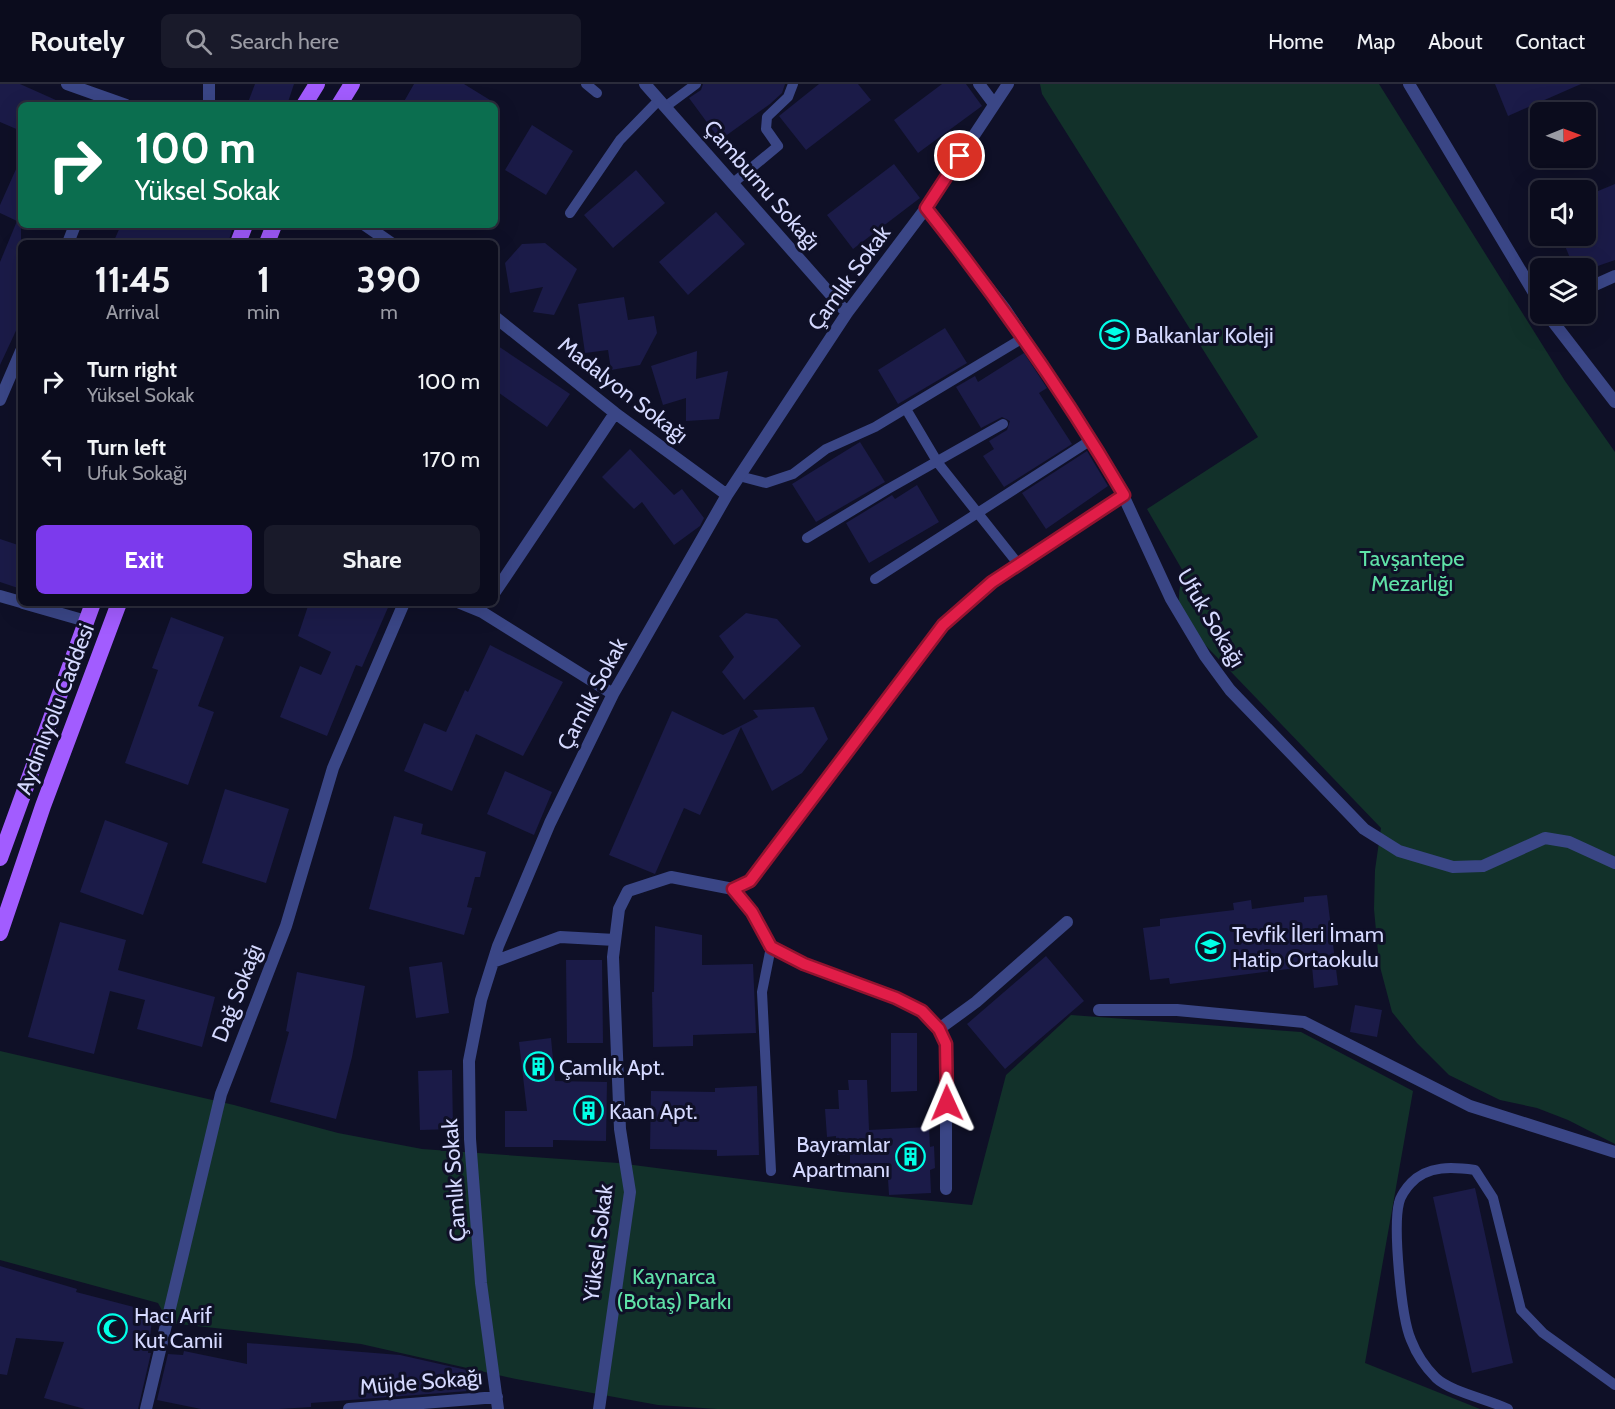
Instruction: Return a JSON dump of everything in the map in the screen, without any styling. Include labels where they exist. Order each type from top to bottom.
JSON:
[{"type":"main road","points":[[306,102],[317,84]]},
{"type":"main road","points":[[341,102],[352,84]]},
{"type":"main road","points":[[0,858],[92,606]]},
{"type":"main road","name":"Aydınlıyolu Caddesi","points":[[0,933],[43,806],[118,606]]},
{"type":"street","points":[[67,84],[118,102]]},
{"type":"street","points":[[209,84],[209,102]]},
{"type":"street","name":"Çamburnu Sokağı","points":[[645,84],[847,313]]},
{"type":"street","points":[[979,84],[994,104]]},
{"type":"street","name":"Çamlık Sokak","points":[[497,1403],[482,1283],[470,1139],[469,1061],[493,962],[550,823],[613,694],[727,495],[847,313],[926,208],[1008,84]]},
{"type":"street","points":[[1409,84],[1530,286]]},
{"type":"street","name":"Ufuk Sokağı","points":[[926,208],[1005,309],[1091,440],[1124,495],[1171,599],[1205,656],[1230,690],[1364,829],[1399,851],[1453,867],[1483,866],[1545,838],[1569,842],[1615,862]]},
{"type":"street","points":[[369,228],[387,240]]},
{"type":"street","points":[[1596,285],[1615,276]]},
{"type":"street","name":"Madalyon Sokağı","points":[[498,319],[615,413],[727,495]]},
{"type":"street","points":[[1555,324],[1615,402]]},
{"type":"street","points":[[0,400],[18,358]]},
{"type":"street","points":[[498,588],[615,413]]},
{"type":"street","points":[[946,1189],[946,1044],[939,1029],[922,1011],[896,998],[804,964],[771,947],[752,912],[733,889],[750,881],[943,625],[992,582],[1124,495]]},
{"type":"street","points":[[0,596],[18,602]]},
{"type":"street","points":[[33,606],[86,621]]},
{"type":"street","name":"Dağ Sokağı","points":[[146,1409],[220,1094],[286,926],[333,768],[403,606]]},
{"type":"street","points":[[485,608],[613,694]]},
{"type":"street","name":"Yüksel Sokak","points":[[599,1409],[630,1192],[620,1129],[613,957],[619,909],[627,891],[671,877],[733,889]]},
{"type":"street","points":[[939,1029],[976,1002],[1066,922]]},
{"type":"street","points":[[493,962],[560,936],[615,940]]},
{"type":"street","points":[[1099,1010],[1177,1010],[1304,1022],[1470,1106],[1615,1152]]},
{"type":"street","name":"Müjde Sokağı","points":[[349,1409],[497,1403]]},
{"type":"lane","points":[[586,84],[597,93]]},
{"type":"lane","points":[[570,213],[620,140],[662,103],[696,84]]},
{"type":"lane","points":[[733,183],[778,146],[766,129],[767,117],[788,97],[793,84]]},
{"type":"lane","points":[[740,476],[766,483],[778,481],[793,474],[826,448],[875,427],[1023,338]]},
{"type":"lane","points":[[906,409],[938,463],[1019,565]]},
{"type":"lane","points":[[807,538],[1003,424]]},
{"type":"lane","points":[[875,579],[1091,440]]},
{"type":"lane","points":[[771,947],[762,992],[771,1172]]},
{"type":"lane","points":[[1508,1409],[1437,1379],[1421,1359],[1410,1339],[1397,1255],[1399,1201],[1411,1183],[1426,1173],[1450,1167],[1475,1170],[1493,1198],[1521,1310],[1543,1333],[1615,1385]]},
{"type":"green space","name":"Tavşantepe Mezarlığı","points":[[1040,84],[1379,84],[1565,381],[1615,452],[1615,1144],[1568,1120],[1537,1108],[1500,1100],[1449,1075],[1417,1043],[1392,1012],[1379,963],[1374,909],[1375,870],[1381,828],[1185,624],[1180,611],[1179,598],[1184,573],[1147,509],[1258,437],[1042,94]]},
{"type":"green space","name":"Kaynarca (Botaş) Parkı","points":[[1071,1015],[1301,1032],[1413,1091],[1365,1363],[1480,1409],[717,1409],[658,1405],[516,1379],[361,1344],[169,1323],[158,1303],[0,1260],[0,1051],[234,1105],[338,1133],[422,1149],[618,1163],[842,1192],[972,1205],[1006,1075]]},
{"type":"building","points":[[0,84],[20,84],[60,102],[18,102],[18,130],[0,122]]},
{"type":"building","points":[[255,84],[294,84],[288,102],[248,102]]},
{"type":"building","points":[[414,84],[464,84],[493,102],[404,102]]},
{"type":"building","points":[[703,84],[785,84],[782,93],[770,104],[720,140],[689,98],[701,90]]},
{"type":"building","points":[[819,84],[858,84],[871,100],[806,150],[779,116]]},
{"type":"building","points":[[942,84],[966,84],[982,106],[918,153],[894,120]]},
{"type":"building","points":[[1495,84],[1581,84],[1540,102],[1530,102],[1530,106],[1508,116]]},
{"type":"building","points":[[532,125],[573,151],[546,195],[505,170]]},
{"type":"building","points":[[894,164],[920,198],[853,249],[827,215]]},
{"type":"building","points":[[18,165],[18,228],[21,228],[21,240],[18,240],[18,326],[0,365],[0,262],[17,221],[0,213],[0,205]]},
{"type":"building","points":[[636,170],[665,203],[613,248],[584,215]]},
{"type":"building","points":[[1615,184],[1615,260],[1596,267],[1596,258],[1570,258],[1565,246],[1596,246],[1596,192]]},
{"type":"building","points":[[716,212],[745,244],[688,295],[659,262]]},
{"type":"building","points":[[120,228],[233,228],[229,240],[114,240]]},
{"type":"building","points":[[545,243],[577,269],[554,315],[533,312],[543,287],[510,293],[505,263],[522,244]]},
{"type":"building","points":[[624,297],[628,320],[654,316],[657,333],[640,365],[611,370],[608,350],[585,353],[578,304]]},
{"type":"building","points":[[945,328],[967,363],[898,404],[878,370]]},
{"type":"building","points":[[498,346],[570,394],[547,427],[498,392]]},
{"type":"building","points":[[697,351],[696,379],[728,371],[719,419],[686,421],[686,398],[663,405],[651,366]]},
{"type":"building","points":[[1024,353],[1047,388],[1039,393],[1072,444],[1004,487],[983,456],[994,449],[989,441],[1007,430],[1010,421],[1002,417],[981,428],[956,387],[975,376],[978,382]]},
{"type":"building","points":[[860,442],[885,482],[816,522],[792,484]]},
{"type":"building","points":[[630,449],[674,495],[682,489],[704,518],[700,526],[674,545],[642,502],[634,509],[602,477]]},
{"type":"building","points":[[1087,451],[1108,486],[1046,529],[1022,493]]},
{"type":"building","points":[[917,485],[939,522],[869,563],[846,523],[892,495],[895,499]]},
{"type":"building","points":[[0,539],[18,545],[18,588],[0,582]]},
{"type":"building","points":[[308,606],[389,606],[362,667],[356,665],[327,736],[280,717],[300,666],[321,675],[331,652],[298,636]]},
{"type":"building","points":[[746,613],[777,619],[801,646],[744,700],[722,672],[734,657],[719,636]]},
{"type":"building","points":[[171,617],[224,637],[198,706],[214,712],[188,785],[125,763],[158,670],[152,668]]},
{"type":"building","points":[[490,645],[563,682],[523,756],[476,734],[452,791],[404,771],[424,723],[446,732],[465,690],[468,692]]},
{"type":"building","points":[[814,707],[828,739],[802,773],[772,791],[741,727],[700,815],[684,808],[655,874],[609,855],[672,711],[723,735],[758,717],[753,710]]},
{"type":"building","points":[[505,771],[552,792],[534,835],[487,814]]},
{"type":"building","points":[[225,789],[289,809],[266,883],[202,863]]},
{"type":"building","points":[[394,816],[423,824],[421,834],[486,852],[480,877],[475,877],[467,907],[472,908],[464,935],[369,909]]},
{"type":"building","points":[[105,820],[168,843],[143,915],[80,892]]},
{"type":"building","points":[[1327,895],[1338,985],[1314,988],[1312,966],[1170,984],[1169,978],[1150,980],[1143,928],[1160,926],[1160,919],[1234,910],[1233,903],[1251,900],[1252,909],[1304,902],[1304,897]]},
{"type":"building","points":[[60,922],[126,940],[118,970],[215,997],[202,1047],[137,1029],[145,1000],[110,991],[94,1054],[28,1037]]},
{"type":"building","points":[[655,926],[702,935],[702,965],[753,964],[756,1033],[693,1035],[693,1046],[653,1047],[652,992],[654,992]]},
{"type":"building","points":[[1046,956],[1084,1001],[1005,1069],[967,1024]]},
{"type":"building","points":[[566,960],[602,960],[603,1043],[567,1043]]},
{"type":"building","points":[[442,962],[449,1013],[416,1018],[409,967]]},
{"type":"building","points":[[297,972],[365,986],[352,1057],[336,1119],[270,1102],[289,1032],[286,1031]]},
{"type":"building","points":[[1355,1005],[1382,1010],[1377,1037],[1350,1032]]},
{"type":"building","points":[[891,1033],[917,1033],[917,1091],[891,1092]]},
{"type":"building","points":[[551,1038],[555,1081],[607,1082],[606,1141],[553,1140],[553,1147],[505,1147],[505,1111],[527,1111],[519,1042]]},
{"type":"building","points":[[452,1070],[453,1129],[420,1130],[418,1071]]},
{"type":"building","points":[[848,1080],[867,1080],[869,1130],[929,1127],[930,1147],[934,1146],[935,1168],[930,1170],[931,1193],[889,1195],[887,1163],[850,1164],[850,1155],[837,1155],[836,1136],[827,1137],[825,1109],[839,1109],[838,1090],[849,1090]]},
{"type":"building","points":[[757,1086],[759,1155],[717,1156],[717,1150],[650,1149],[651,1091],[715,1092],[715,1088]]},
{"type":"building","points":[[1475,1188],[1513,1363],[1472,1373],[1433,1197]]},
{"type":"building","points":[[0,1266],[77,1289],[76,1292],[153,1312],[148,1353],[151,1353],[138,1409],[85,1409],[44,1398],[64,1342],[16,1338],[7,1375],[0,1374]]},
{"type":"building","points":[[247,1343],[400,1355],[471,1371],[468,1391],[311,1403],[311,1407],[279,1409],[201,1409],[157,1400],[168,1354],[183,1355],[184,1351],[247,1364]]},
{"type":"place","name":"Balkanlar Koleji","points":[[1114,335]]},
{"type":"place","name":"Tevfik İleri İmam Hatip Ortaokulu","points":[[1211,947]]},
{"type":"place","name":"Çamlık Apt.","points":[[538,1067]]},
{"type":"place","name":"Kaan Apt.","points":[[588,1111]]},
{"type":"place","name":"Bayramlar Apartmanı","points":[[911,1157]]},
{"type":"place","name":"Hacı Arif Kut Camii","points":[[113,1328]]},
{"type":"route","points":[[947,1103],[946,1044],[939,1029],[922,1011],[896,998],[804,964],[771,947],[752,912],[733,889],[750,881],[943,625],[992,582],[1088,521],[1124,495],[1098,450],[1005,309],[926,208],[960,156]]}]
